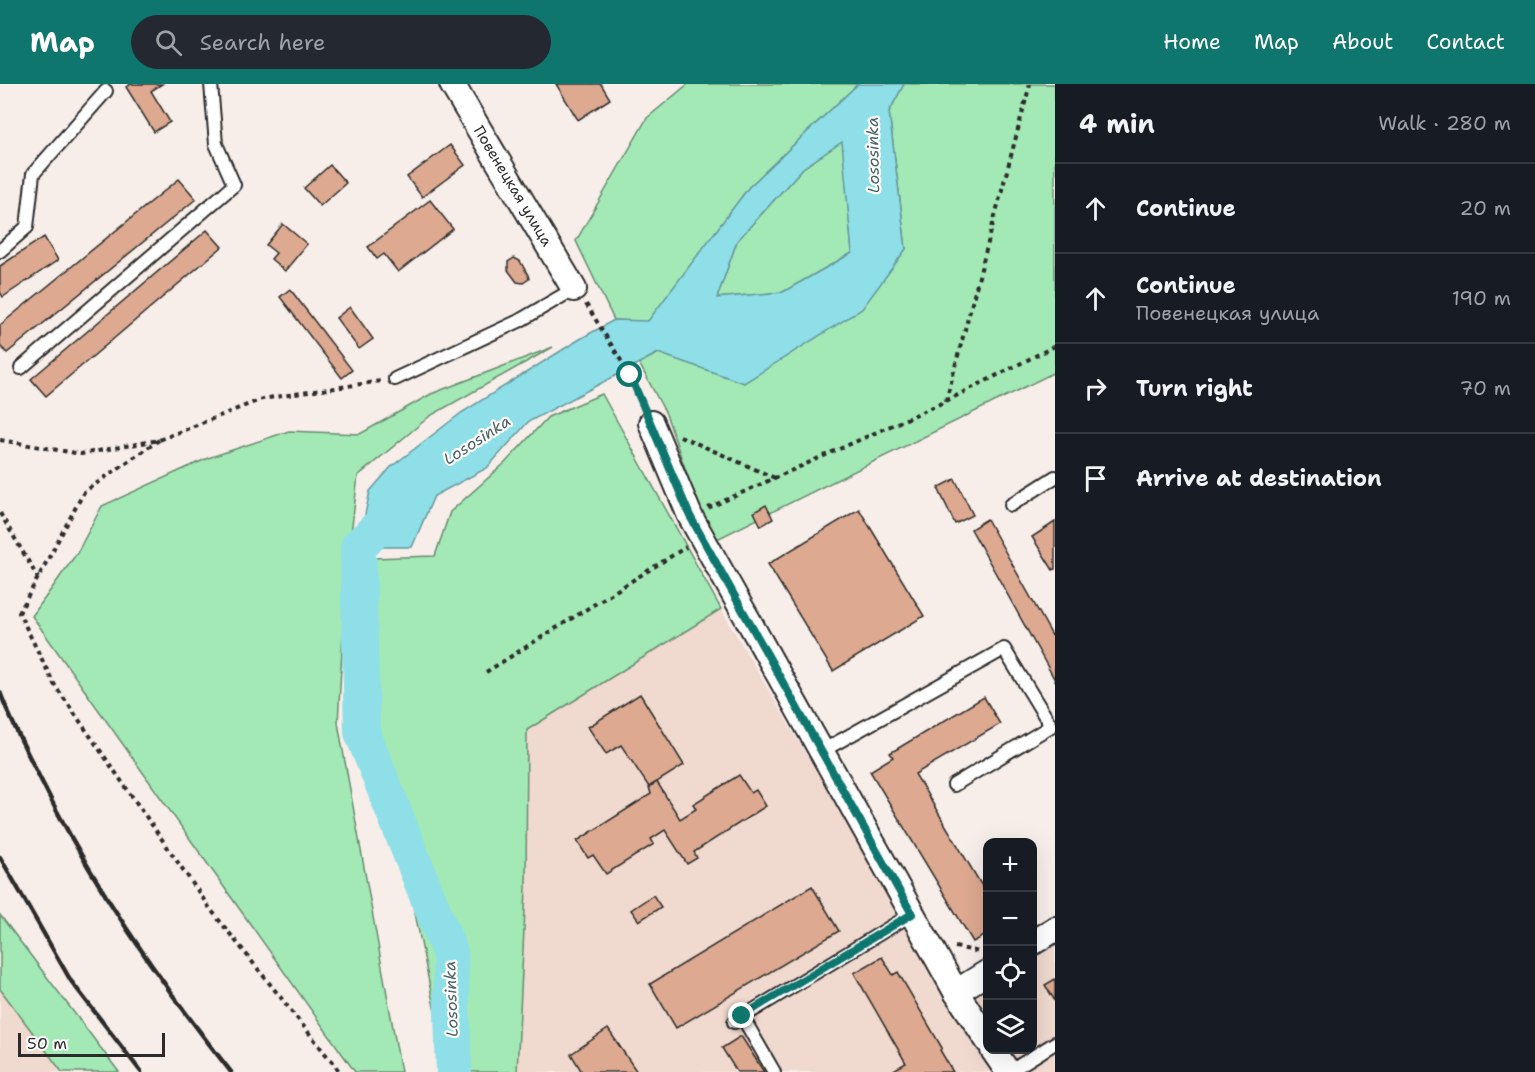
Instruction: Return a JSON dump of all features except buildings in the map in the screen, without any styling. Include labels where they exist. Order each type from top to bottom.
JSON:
[{"type":"street","name":"Повенецкая улица","points":[[452,84],[574,289]]},
{"type":"street","points":[[651,423],[690,516],[956,992],[983,1035]]},
{"type":"street","points":[[1037,941],[1055,929]]},
{"type":"street","points":[[956,992],[983,975]]},
{"type":"street","points":[[996,1054],[1008,1072]]},
{"type":"lane","points":[[21,368],[234,185],[216,144],[211,84]]},
{"type":"lane","points":[[0,251],[27,228],[33,174],[107,86]]},
{"type":"lane","points":[[395,379],[519,321],[574,289]]},
{"type":"lane","points":[[1011,505],[1055,477]]},
{"type":"lane","points":[[822,752],[1004,649],[1051,726],[954,785]]},
{"type":"lane","points":[[774,1072],[738,1019],[912,914]]},
{"type":"lane","points":[[1008,1072],[1055,1043]]},
{"type":"path","points":[[946,401],[1030,84]]},
{"type":"path","points":[[596,317],[630,375],[651,423],[775,478]]},
{"type":"path","points":[[690,516],[946,401],[1055,346]]},
{"type":"path","points":[[0,440],[81,454],[159,440],[262,399],[395,379]]},
{"type":"path","points":[[159,440],[84,492],[19,613],[54,684],[211,910],[340,1072]]},
{"type":"path","points":[[0,513],[38,578]]},
{"type":"path","points":[[486,672],[702,537]]},
{"type":"shaded area","points":[[721,609],[953,1005],[983,988],[983,1054],[1037,1054],[1037,957],[1055,946],[1055,1072],[517,1072],[526,889],[526,730]]},
{"type":"shaded area","points":[[0,989],[62,1072],[0,1072]]},
{"type":"green space","points":[[688,84],[858,84],[749,187],[648,322],[614,320],[576,241],[647,118]]},
{"type":"green space","points":[[904,84],[1055,84],[1055,372],[711,542],[666,414],[639,363],[659,353],[744,383],[906,249],[889,112]]},
{"type":"green space","points":[[843,141],[852,253],[783,292],[717,298],[737,241],[803,168]]},
{"type":"green space","points":[[553,347],[430,416],[358,476],[346,576],[338,723],[401,1072],[355,1072],[32,616],[77,553],[102,506],[208,458],[289,431],[360,434],[431,394]]},
{"type":"green space","points":[[602,394],[721,609],[527,730],[526,889],[517,1072],[447,1072],[378,729],[371,558],[435,556],[450,512],[505,463],[548,417]]},
{"type":"green space","points":[[0,915],[119,1072],[62,1072],[0,989]]},
{"type":"water","points":[[858,84],[904,84],[889,112],[906,249],[862,309],[744,383],[658,353],[528,422],[487,468],[434,496],[412,547],[358,547],[370,491],[391,467],[461,413],[580,339],[614,320],[648,321],[749,187]],"holes":[[[842,142],[852,253],[783,292],[717,298],[737,241],[803,168]]]},
{"type":"waterway","name":"Lososinka","points":[[393,512],[358,547],[362,732],[450,953],[454,1072]]},
{"type":"railway","points":[[0,692],[19,736],[60,817],[104,893],[152,966],[231,1072]]},
{"type":"railway","points":[[0,857],[71,981],[141,1072]]},
{"type":"route","points":[[630,375],[690,516],[912,914],[742,1016]]}]
